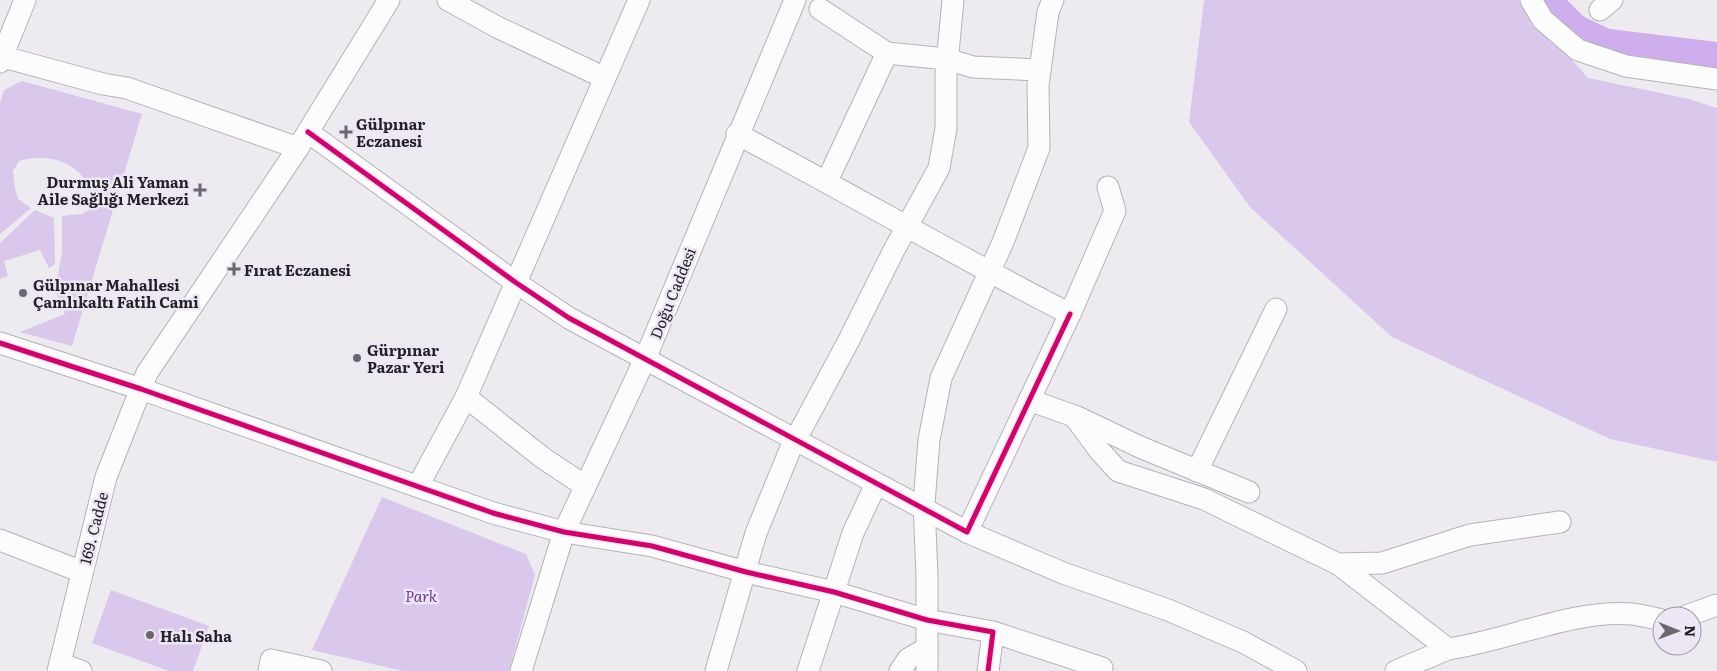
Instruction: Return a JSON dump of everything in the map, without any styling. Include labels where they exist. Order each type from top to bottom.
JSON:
[{"type":"street","points":[[25,0],[0,58],[103,84],[127,88],[303,140],[569,318],[924,510],[967,532],[1063,573],[1168,610],[1243,642],[1296,671]]},
{"type":"street","name":"169. Cadde","points":[[59,668],[106,477],[147,373],[303,140],[389,0]]},
{"type":"street","points":[[448,0],[498,27],[605,78]]},
{"type":"street","points":[[418,486],[466,397],[639,0]]},
{"type":"street","points":[[716,671],[756,533],[795,441],[907,225],[939,168],[946,128],[947,60],[953,0]]},
{"type":"street","points":[[927,671],[924,510],[928,440],[941,378],[1003,242],[1039,148],[1038,84],[1048,12],[1054,0]]},
{"type":"street","points":[[1531,0],[1543,20],[1578,50],[1626,66],[1717,79]]},
{"type":"street","points":[[794,3],[829,4],[887,53],[947,60],[973,67],[1040,70]]},
{"type":"street","name":"Doğu Caddesi","points":[[521,671],[564,532],[644,359],[737,134],[794,3]]},
{"type":"street","points":[[827,181],[887,53]]},
{"type":"street","points":[[737,134],[827,181],[989,272],[1070,314]]},
{"type":"street","points":[[967,532],[1070,314],[1116,211],[1108,187]]},
{"type":"street","points":[[1197,471],[1276,309]]},
{"type":"street","points":[[0,342],[141,389],[493,513],[564,532],[652,546],[746,572],[834,592],[927,620],[993,632],[1102,668]]},
{"type":"street","points":[[466,397],[543,458],[585,486]]},
{"type":"street","points":[[1029,400],[1074,416],[1249,492]]},
{"type":"street","points":[[1074,416],[1099,450],[1118,471],[1204,499],[1338,564],[1448,649]]},
{"type":"street","points":[[808,671],[852,533],[876,484]]},
{"type":"street","points":[[1338,564],[1382,563],[1470,535],[1560,522]]},
{"type":"street","points":[[0,540],[82,572]]},
{"type":"street","points":[[1702,610],[1717,605]]},
{"type":"street","points":[[1396,671],[1448,649],[1477,646],[1542,627],[1600,615],[1632,614],[1652,618]]},
{"type":"street","points":[[988,671],[993,632]]},
{"type":"street","points":[[900,671],[908,659],[927,648]]},
{"type":"street","points":[[269,671],[271,660],[321,671]]},
{"type":"street","points":[[59,668],[81,671]]},
{"type":"green space","points":[[1204,0],[1519,0],[1588,78],[1689,99],[1717,108],[1717,462],[1610,439],[1392,337],[1250,207],[1189,122]]},
{"type":"green space","points":[[22,81],[142,114],[72,346],[20,332],[65,314],[55,290],[62,253],[62,216],[82,214],[92,208],[90,190],[84,178],[69,165],[60,161],[39,158],[19,161],[13,171],[15,188],[18,199],[31,208],[0,234],[0,103],[4,90]]},
{"type":"green space","points":[[35,210],[54,218],[55,264],[49,268],[40,250],[4,261],[8,276],[0,279],[0,243]]},
{"type":"green space","name":"Park","points":[[382,497],[526,554],[535,575],[509,671],[403,671],[312,650]]},
{"type":"green space","name":"Halı Saha","points":[[111,590],[209,626],[193,671],[169,671],[92,643]]},
{"type":"shaded area","points":[[1540,0],[1567,0],[1584,17],[1610,29],[1717,42],[1717,69],[1632,58],[1592,45],[1574,35],[1557,21],[1545,9]]},
{"type":"cycle path","points":[[308,132],[515,282],[569,318],[967,532],[1070,314]]},
{"type":"cycle path","points":[[0,343],[141,389],[493,513],[564,532],[652,546],[746,572],[834,592],[927,620],[993,632],[988,671]]},
{"type":"place","name":"Gülpınar Eczanesi","points":[[346,132]]},
{"type":"place","name":"Durmuş Ali Yaman Aile Sağlığı Merkezi","points":[[200,190]]},
{"type":"place","name":"Fırat Eczanesi","points":[[234,269]]},
{"type":"place","name":"Gülpınar Mahallesi Çamlıkaltı Fatih Cami","points":[[23,293]]},
{"type":"place","name":"Gürpınar Pazar Yeri","points":[[357,358]]},
{"type":"place","name":"Halı Saha","points":[[150,635]]}]
